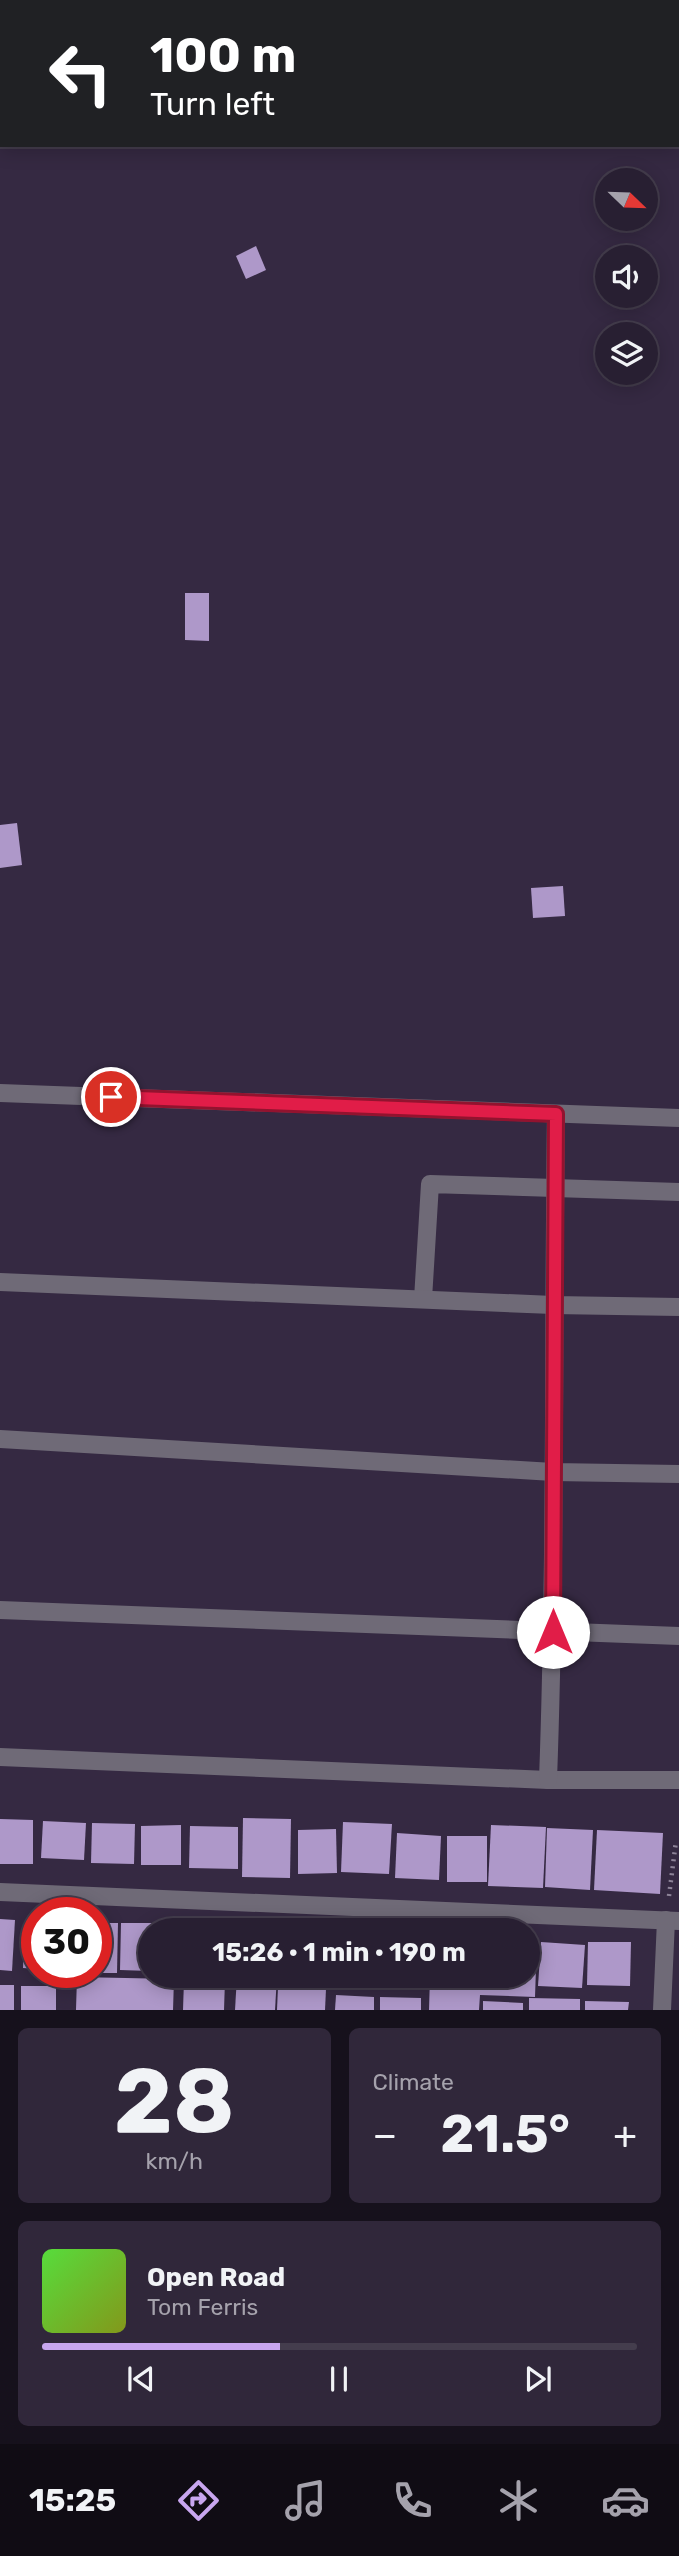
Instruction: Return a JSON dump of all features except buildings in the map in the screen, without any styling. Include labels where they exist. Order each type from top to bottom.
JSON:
[{"type":"street","points":[[0,1093],[679,1118]]},
{"type":"street","points":[[548,1780],[553,1632],[556,1114]]},
{"type":"street","points":[[423,1299],[430,1184],[679,1192]]},
{"type":"street","points":[[0,1282],[554,1305],[679,1307]]},
{"type":"street","points":[[0,1439],[553,1472],[679,1474]]},
{"type":"street","points":[[0,1610],[679,1636]]},
{"type":"street","points":[[0,1757],[548,1780],[679,1780]]},
{"type":"street","points":[[0,1892],[673,1920],[662,2010]]},
{"type":"path","points":[[673,1920],[676,1841]]},
{"type":"route","points":[[111,1097],[556,1114],[553,1632]]}]
